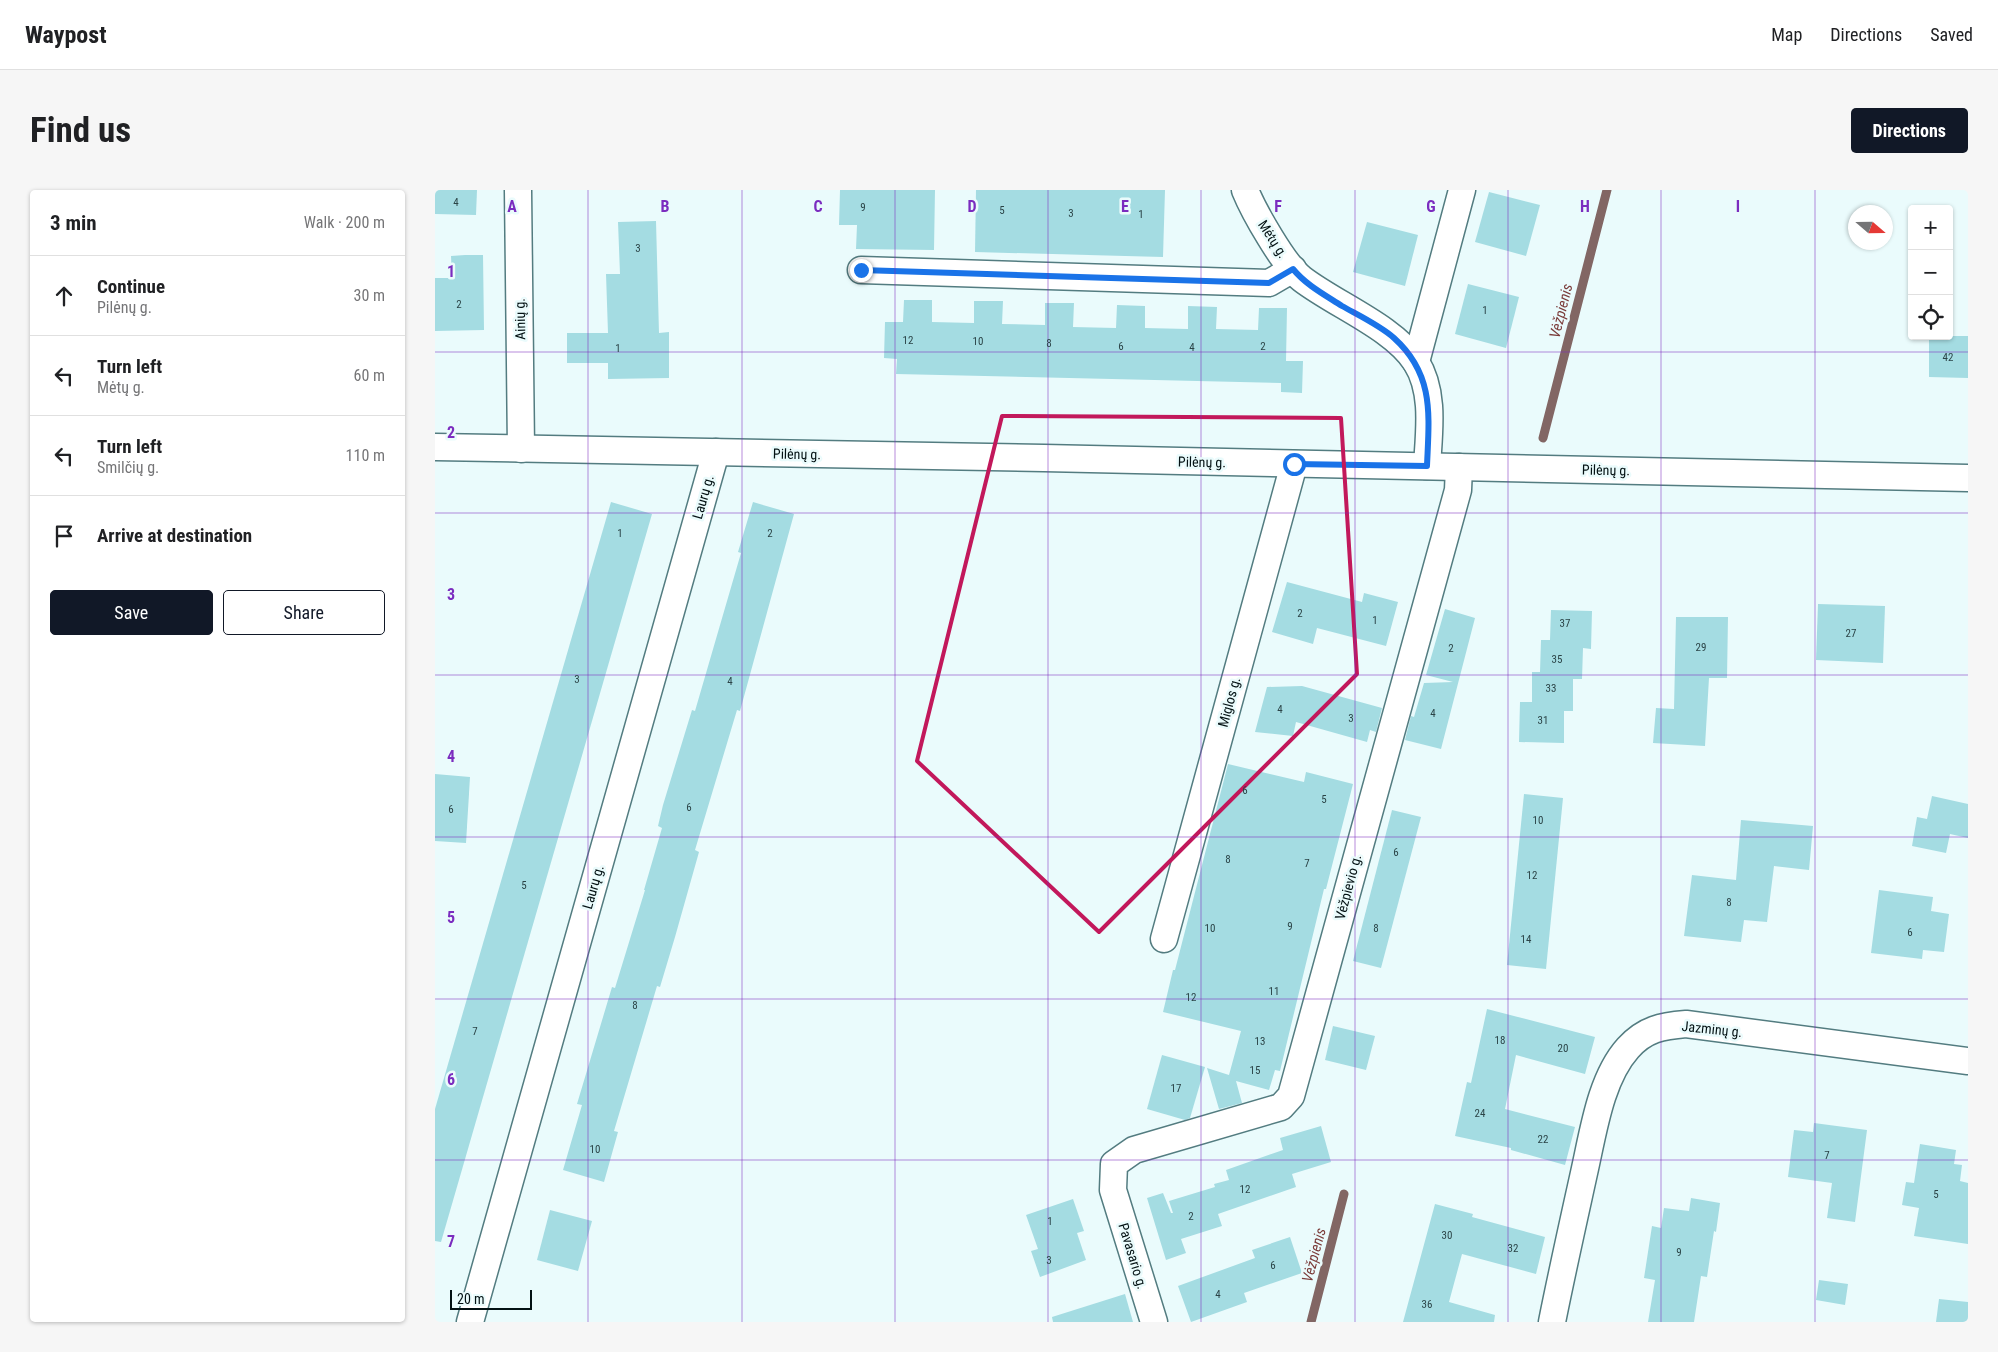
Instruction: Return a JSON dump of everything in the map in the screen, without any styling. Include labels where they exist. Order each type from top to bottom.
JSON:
[{"type":"street","name":"Ainių g.","points":[[518,190],[521,449]]},
{"type":"street","name":"Mėtų g.","points":[[1245,190],[1275,246],[1300,278],[1394,337],[1416,362],[1427,389],[1429,413],[1427,466]]},
{"type":"street","points":[[1416,362],[1462,190]]},
{"type":"street","points":[[861,270],[1269,283],[1293,269]]},
{"type":"street","name":"Pilėnų g.","points":[[435,447],[1968,478]]},
{"type":"street","name":"Laurų g.","points":[[470,1322],[716,452]]},
{"type":"street","name":"Miglos g.","points":[[1164,939],[1294,464]]},
{"type":"street","name":"Vėžpievio g.","points":[[1113,1190],[1114,1164],[1134,1150],[1281,1107],[1291,1096],[1458,490],[1459,467]]},
{"type":"street","name":"Jazminų g.","points":[[1552,1322],[1599,1109],[1612,1072],[1628,1048],[1646,1033],[1663,1026],[1685,1024],[1968,1061]]},
{"type":"street","name":"Pavasario g.","points":[[1113,1190],[1154,1322]]},
{"type":"highlighted area","points":[[1002,416],[1341,418],[1357,674],[1099,932],[917,761]]},
{"type":"building","points":[[435,190],[477,190],[476,215],[435,214]]},
{"type":"building","points":[[840,190],[935,190],[934,250],[856,249],[857,225],[839,225]]},
{"type":"building","points":[[976,190],[1165,190],[1163,257],[975,252]]},
{"type":"building","points":[[1489,192],[1540,205],[1526,256],[1475,242]]},
{"type":"building","points":[[656,221],[659,333],[669,332],[669,378],[608,379],[608,363],[567,363],[567,333],[608,333],[606,274],[620,274],[618,222]]},
{"type":"building","points":[[1367,222],[1418,235],[1405,286],[1353,272]]},
{"type":"building","points":[[483,255],[484,330],[435,331],[435,278],[452,278],[451,256]]},
{"type":"building","points":[[1468,284],[1519,297],[1506,348],[1455,334]]},
{"type":"building","points":[[904,300],[932,300],[932,322],[974,323],[974,301],[1003,301],[1002,324],[1045,325],[1045,303],[1074,303],[1073,327],[1116,328],[1117,305],[1145,306],[1145,328],[1188,329],[1188,306],[1217,307],[1216,329],[1258,330],[1259,308],[1287,308],[1286,361],[1303,361],[1302,393],[1281,392],[1281,383],[896,374],[897,359],[884,358],[885,322],[903,322]]},
{"type":"building","points":[[1953,336],[1968,336],[1968,378],[1929,377],[1929,340],[1953,340]]},
{"type":"building","points":[[611,502],[652,514],[441,1242],[435,1241],[435,1109]]},
{"type":"building","points":[[753,502],[794,514],[740,711],[737,710],[695,850],[699,852],[675,937],[660,987],[657,986],[614,1131],[618,1132],[604,1182],[563,1170],[582,1105],[577,1104],[612,987],[615,988],[645,890],[662,828],[658,826],[663,805],[692,710],[695,711],[741,553],[738,552]]},
{"type":"building","points":[[1287,582],[1362,602],[1364,593],[1398,602],[1386,646],[1317,628],[1313,644],[1272,632]]},
{"type":"building","points":[[1818,604],[1885,606],[1883,663],[1816,660]]},
{"type":"building","points":[[1445,609],[1475,618],[1441,749],[1405,740],[1411,716],[1414,717],[1424,683],[1453,682],[1426,675]]},
{"type":"building","points":[[1551,610],[1592,611],[1591,649],[1583,648],[1582,679],[1573,679],[1573,711],[1564,711],[1564,743],[1519,742],[1520,702],[1532,702],[1532,672],[1540,672],[1541,640],[1550,640]]},
{"type":"building","points":[[1676,617],[1728,617],[1727,678],[1709,678],[1705,746],[1653,743],[1656,708],[1674,709]]},
{"type":"building","points":[[1302,686],[1382,708],[1376,732],[1370,730],[1367,742],[1296,722],[1293,736],[1255,732],[1267,687]]},
{"type":"building","points":[[1228,764],[1304,782],[1306,772],[1353,784],[1326,889],[1324,889],[1280,1071],[1275,1070],[1269,1090],[1236,1081],[1242,1103],[1219,1109],[1207,1068],[1229,1075],[1241,1031],[1163,1012]]},
{"type":"building","points":[[435,774],[470,777],[466,843],[435,841]]},
{"type":"building","points":[[1524,794],[1563,798],[1546,969],[1507,965]]},
{"type":"building","points":[[1932,796],[1968,804],[1968,838],[1950,834],[1946,853],[1912,846],[1917,817],[1927,819]]},
{"type":"building","points":[[1392,810],[1421,817],[1381,968],[1353,961]]},
{"type":"building","points":[[1741,820],[1813,826],[1809,870],[1774,866],[1767,922],[1744,920],[1741,942],[1684,936],[1692,875],[1736,880]]},
{"type":"building","points":[[1879,890],[1933,897],[1931,911],[1949,914],[1944,952],[1923,950],[1922,959],[1871,953]]},
{"type":"building","points":[[1487,1009],[1595,1037],[1585,1074],[1516,1055],[1505,1109],[1575,1127],[1565,1165],[1511,1150],[1511,1148],[1455,1136],[1467,1082],[1471,1083]]},
{"type":"building","points":[[1333,1026],[1375,1036],[1366,1070],[1325,1060]]},
{"type":"building","points":[[1162,1055],[1205,1067],[1190,1118],[1185,1120],[1147,1109]]},
{"type":"building","points":[[1814,1123],[1867,1130],[1855,1222],[1827,1218],[1832,1183],[1788,1177],[1794,1130],[1813,1132]]},
{"type":"building","points":[[1321,1126],[1331,1162],[1292,1174],[1296,1187],[1218,1214],[1222,1226],[1181,1239],[1186,1253],[1166,1260],[1147,1198],[1163,1193],[1171,1213],[1173,1213],[1169,1201],[1215,1187],[1214,1184],[1229,1180],[1226,1170],[1283,1150],[1280,1138]]},
{"type":"building","points":[[1920,1144],[1956,1150],[1954,1164],[1962,1165],[1960,1181],[1968,1183],[1968,1244],[1914,1236],[1919,1208],[1902,1205],[1906,1182],[1914,1183]]},
{"type":"building","points":[[1691,1198],[1720,1203],[1707,1277],[1701,1276],[1694,1322],[1648,1322],[1655,1280],[1644,1278],[1652,1226],[1661,1228],[1664,1208],[1689,1211]]},
{"type":"building","points":[[1073,1199],[1084,1231],[1077,1233],[1086,1260],[1040,1277],[1031,1251],[1038,1249],[1026,1215]]},
{"type":"building","points":[[1435,1204],[1473,1214],[1472,1217],[1545,1237],[1536,1274],[1462,1254],[1449,1302],[1495,1315],[1494,1322],[1403,1322]]},
{"type":"building","points":[[550,1210],[592,1221],[578,1271],[537,1260]]},
{"type":"building","points":[[1290,1237],[1302,1273],[1244,1293],[1247,1302],[1191,1322],[1178,1286],[1255,1258],[1252,1250]]},
{"type":"building","points":[[1819,1280],[1848,1284],[1845,1305],[1816,1300]]},
{"type":"building","points":[[1125,1294],[1133,1322],[1053,1322],[1052,1317]]},
{"type":"building","points":[[1939,1299],[1968,1302],[1968,1322],[1936,1322]]},
{"type":"waterway","name":"Vėžpienis","points":[[1543,438],[1607,190]]},
{"type":"waterway","name":"Vėžpienis","points":[[1311,1322],[1344,1194]]},
{"type":"route","points":[[861,270],[1269,283],[1293,269],[1300,278],[1328,297],[1394,337],[1416,362],[1427,389],[1429,413],[1427,466],[1294,464]]}]
